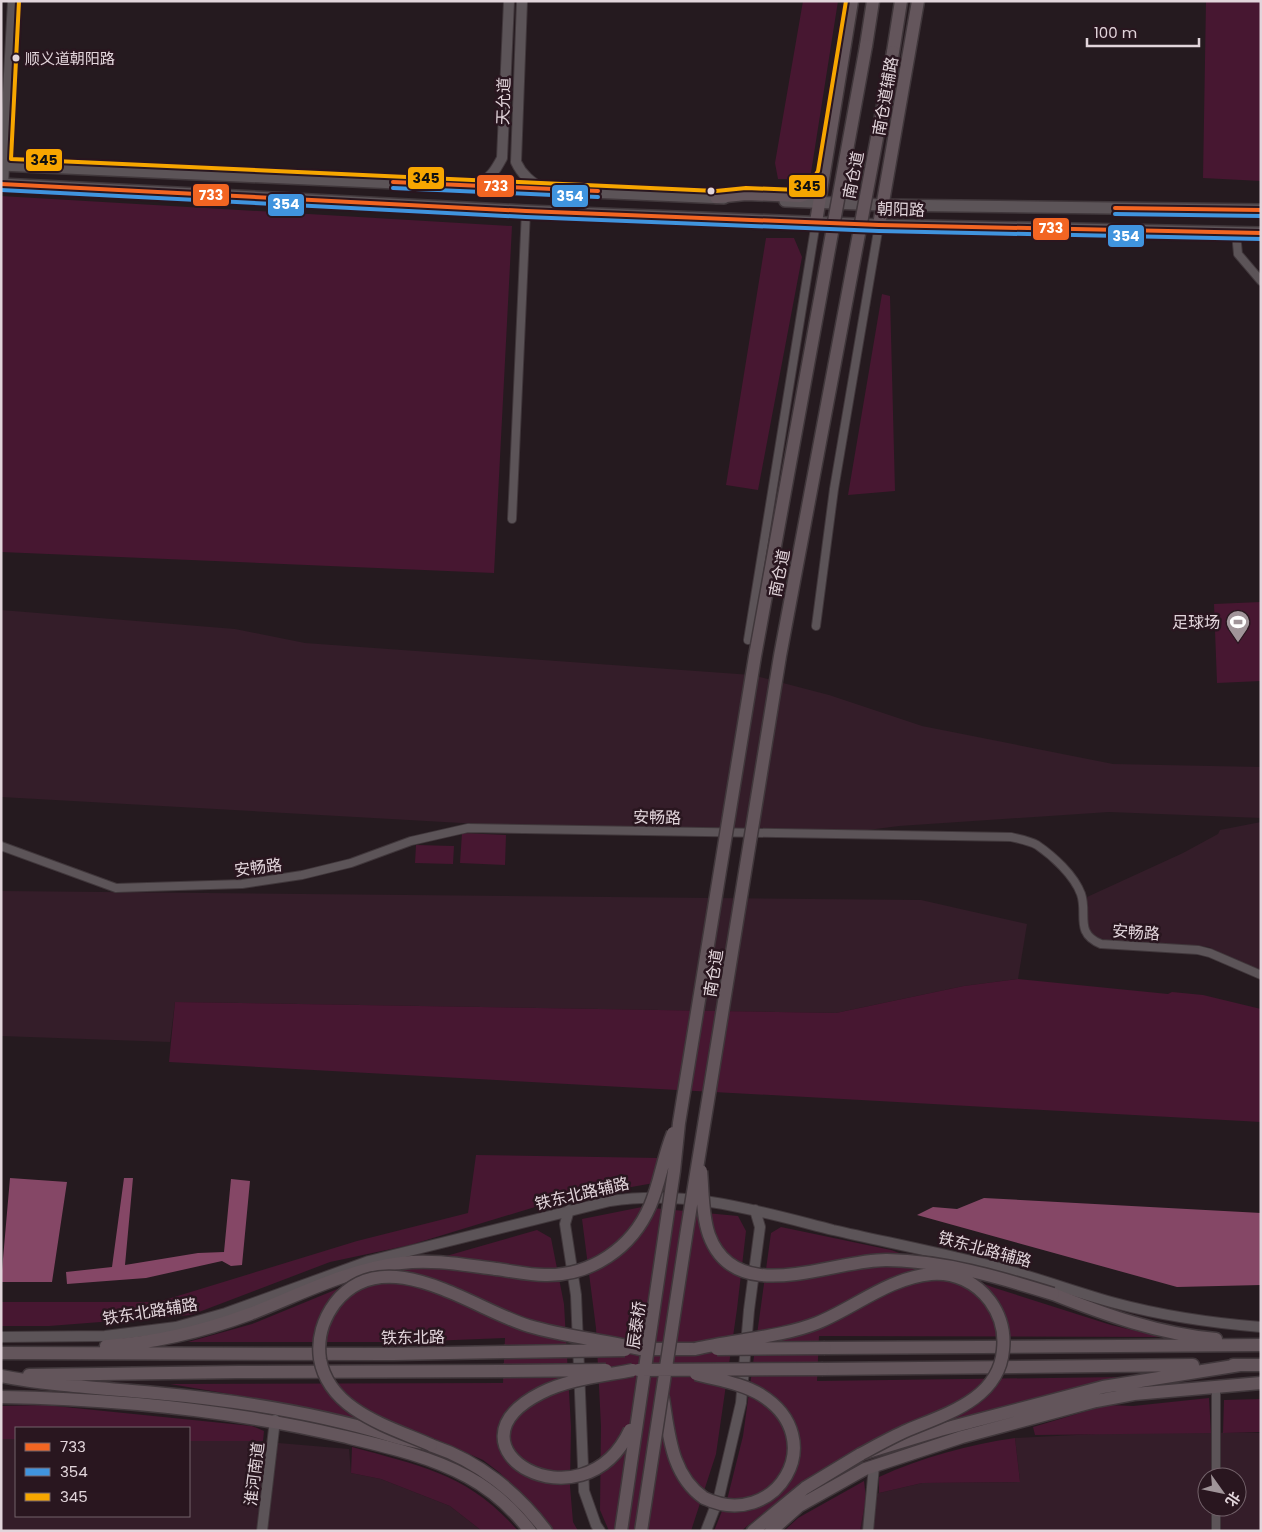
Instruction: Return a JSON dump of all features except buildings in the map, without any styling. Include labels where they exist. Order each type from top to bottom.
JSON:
[{"type":"highway","name":"南仓道","points":[[679,1122],[755,656],[873,1]]},
{"type":"highway","name":"南仓道","points":[[700,1154],[780,656],[901,1]]},
{"type":"highway","points":[[46,1353],[136,1344],[177,1336],[222,1324],[358,1273],[400,1263],[444,1262],[545,1275],[576,1272],[597,1264],[622,1246],[643,1220],[657,1186],[672,1135],[679,1122]]},
{"type":"highway","name":"辰泰桥","points":[[621,1531],[674,1171],[679,1122]]},
{"type":"highway","points":[[700,1154],[703,1196],[709,1236],[723,1257],[744,1272],[771,1277],[865,1260],[933,1262],[1001,1278],[1054,1294],[1100,1312],[1176,1333],[1261,1344]]},
{"type":"highway","points":[[641,1531],[700,1154]]},
{"type":"highway","points":[[695,1349],[803,1328],[833,1316],[879,1291],[923,1275],[948,1274],[969,1282],[987,1297],[999,1314],[1004,1341],[1003,1354],[996,1374],[984,1391],[961,1407],[886,1440],[861,1454],[805,1488],[752,1531]]},
{"type":"highway","points":[[546,1531],[522,1502],[499,1482],[473,1464],[360,1412],[340,1398],[325,1378],[319,1351],[323,1324],[339,1298],[362,1282],[381,1278],[411,1278],[454,1293],[531,1327],[640,1349]]},
{"type":"highway","name":"铁东北路","points":[[1,1353],[393,1354],[640,1349],[1261,1344]]},
{"type":"highway","points":[[861,1454],[940,1430],[1103,1387],[1240,1365],[1261,1365]]},
{"type":"highway","name":"铁东北路","points":[[1,1375],[1240,1365]]},
{"type":"highway","points":[[531,1495],[513,1476],[505,1456],[504,1443],[511,1419],[520,1408],[542,1392],[558,1386],[633,1370]]},
{"type":"highway","points":[[662,1391],[674,1458],[684,1476],[700,1495],[716,1504],[733,1508],[764,1502],[778,1492],[791,1470],[795,1453],[792,1430],[781,1412],[762,1396],[747,1388],[681,1370]]},
{"type":"highway","points":[[1,1375],[39,1383],[195,1397],[304,1414],[431,1445]]},
{"type":"highway","points":[[612,1473],[625,1445],[644,1382]]},
{"type":"highway","points":[[771,1531],[798,1506],[874,1466],[962,1437],[1096,1401],[1134,1394],[1261,1383]]},
{"type":"highway","points":[[577,1500],[585,1498],[596,1489]]},
{"type":"main road","points":[[816,222],[852,1]]},
{"type":"main road","name":"南仓道辅路","points":[[879,226],[918,1]]},
{"type":"main road","name":"朝阳路","points":[[3,165],[477,185],[882,206],[1261,210]]},
{"type":"main road","points":[[716,197],[809,195],[819,185],[824,174]]},
{"type":"main road","name":"朝阳路","points":[[2,184],[526,211],[879,226],[1261,232]]},
{"type":"main road","points":[[1,1397],[83,1399],[275,1420],[369,1442],[434,1462],[468,1477],[492,1493],[530,1531]]},
{"type":"street","points":[[2,184],[13,1]]},
{"type":"street","name":"天允道","points":[[477,185],[495,173],[502,158],[509,1]]},
{"type":"street","name":"天允道","points":[[522,1],[516,162],[520,170],[531,182],[543,189]]},
{"type":"street","points":[[512,519],[526,211]]},
{"type":"street","points":[[748,640],[816,222]]},
{"type":"street","points":[[816,626],[834,489],[879,226]]},
{"type":"street","points":[[1236,233],[1238,254],[1261,281]]},
{"type":"street","name":"安畅路","points":[[1,846],[116,888],[242,884],[294,876],[351,863],[411,841],[468,828],[1011,837],[1036,844],[1063,866],[1081,893],[1085,930],[1092,940],[1101,944],[1210,952],[1261,975]]},
{"type":"street","name":"铁东北路辅路","points":[[1,1337],[105,1336],[176,1327],[226,1313],[369,1260],[610,1200],[642,1196],[718,1202],[1004,1269],[1116,1303],[1166,1314],[1261,1327]]},
{"type":"street","points":[[569,1210],[566,1232],[576,1295],[584,1491],[598,1529]]},
{"type":"street","points":[[706,1531],[719,1497],[741,1403],[749,1310],[760,1226],[755,1210]]},
{"type":"street","points":[[1216,1386],[1216,1467]]},
{"type":"street","name":"淮河南道","points":[[262,1531],[275,1420]]},
{"type":"street","points":[[868,1531],[874,1466]]},
{"type":"street","points":[[1216,1517],[1216,1531]]},
{"type":"shaded area","points":[[803,1],[838,1],[810,179],[778,179],[775,163]]},
{"type":"shaded area","points":[[1206,1],[1261,1],[1261,181],[1203,178]]},
{"type":"shaded area","points":[[1,196],[512,226],[494,573],[1,552]]},
{"type":"shaded area","points":[[766,238],[794,238],[802,257],[758,490],[726,485]]},
{"type":"shaded area","points":[[882,294],[890,296],[895,491],[848,495]]},
{"type":"shaded area","name":"足球场","points":[[1261,602],[1261,681],[1217,683],[1214,604]]},
{"type":"shaded area","points":[[1,610],[235,629],[305,643],[752,675],[829,695],[922,726],[1113,764],[1261,767],[1261,818],[1109,812],[899,826],[814,837],[694,836],[1,797]]},
{"type":"shaded area","points":[[1261,822],[1261,973],[1209,947],[1106,940],[1093,936],[1088,930],[1087,897],[1183,853],[1218,834],[1220,830]]},
{"type":"shaded area","points":[[462,833],[506,835],[505,865],[460,863]]},
{"type":"shaded area","points":[[416,845],[454,846],[453,864],[415,863]]},
{"type":"shaded area","points":[[1,891],[921,900],[1027,924],[1018,979],[964,986],[836,1013],[175,1002],[170,1042],[1,1036]]},
{"type":"shaded area","points":[[1018,979],[1168,994],[1172,992],[1203,995],[1261,1009],[1261,1122],[169,1062],[175,1002],[836,1013],[964,986]]},
{"type":"shaded area","points":[[476,1155],[659,1158],[654,1183],[558,1200],[410,1245],[330,1262],[191,1315],[49,1326],[1,1326],[1,1302],[158,1302],[357,1241],[468,1213]]},
{"type":"shaded area","points":[[10,1178],[67,1182],[52,1282],[1,1282]]},
{"type":"shaded area","points":[[124,1178],[133,1178],[125,1265],[198,1253],[224,1252],[231,1179],[250,1181],[242,1265],[231,1266],[222,1261],[146,1278],[67,1284],[66,1272],[112,1267]]},
{"type":"shaded area","points":[[984,1198],[1261,1213],[1261,1285],[1177,1287],[917,1215],[933,1207],[957,1209]]},
{"type":"shaded area","points":[[642,1207],[738,1216],[746,1231],[716,1454],[691,1531],[609,1531],[600,1510],[601,1426],[596,1328],[582,1219]]},
{"type":"shaded area","points":[[781,1227],[891,1250],[995,1288],[1111,1325],[1162,1337],[819,1336],[817,1381],[1122,1377],[957,1420],[902,1427],[877,1438],[802,1482],[741,1531],[714,1531],[728,1496],[743,1436],[771,1233]]},
{"type":"shaded area","points":[[537,1230],[551,1238],[564,1304],[571,1427],[570,1486],[573,1522],[578,1531],[554,1531],[500,1473],[483,1460],[432,1438],[294,1405],[170,1384],[503,1383],[505,1338],[404,1342],[188,1342],[252,1324],[352,1283]]},
{"type":"shaded area","points":[[1209,1398],[1211,1433],[1035,1435],[1033,1427],[1107,1405],[1133,1406]]},
{"type":"shaded area","points":[[1261,1399],[1261,1432],[1223,1433],[1224,1400]]},
{"type":"shaded area","points":[[45,1405],[252,1426],[264,1431],[263,1441],[190,1441],[190,1427],[15,1427],[15,1439],[1,1439],[1,1406]]},
{"type":"shaded area","points":[[1135,1432],[1261,1433],[1261,1531],[860,1531],[866,1498],[879,1493],[922,1483],[1020,1482],[1015,1438]]},
{"type":"shaded area","points":[[1015,1438],[1020,1482],[922,1483],[879,1493],[879,1477],[912,1463],[980,1444]]},
{"type":"shaded area","points":[[1,1439],[15,1439],[15,1517],[190,1517],[190,1440],[255,1441],[349,1449],[351,1473],[381,1479],[450,1506],[482,1531],[1,1531]]},
{"type":"shaded area","points":[[352,1447],[422,1467],[462,1484],[481,1496],[518,1531],[482,1531],[450,1506],[381,1479],[351,1473]]},
{"type":"shaded area","points":[[864,1481],[866,1498],[860,1531],[784,1531],[798,1518]]},
{"type":"transit line","name":"345","points":[[19,1],[11,159],[716,191],[746,188],[799,190],[810,184],[818,171],[846,1]]},
{"type":"transit line","name":"733","points":[[393,182],[598,191]]},
{"type":"transit line","name":"733","points":[[1,184],[526,211],[879,225],[1261,233]]},
{"type":"transit line","name":"354","points":[[393,188],[598,197]]},
{"type":"transit line","name":"354","points":[[1,190],[526,217],[879,231],[1261,239]]},
{"type":"transit line","name":"733","points":[[1115,208],[1261,210]]},
{"type":"transit line","name":"354","points":[[1115,214],[1261,216]]},
{"type":"place","name":"顺义道朝阳路","points":[[16,58]]},
{"type":"place","name":"足球场","points":[[1238,643]]}]
